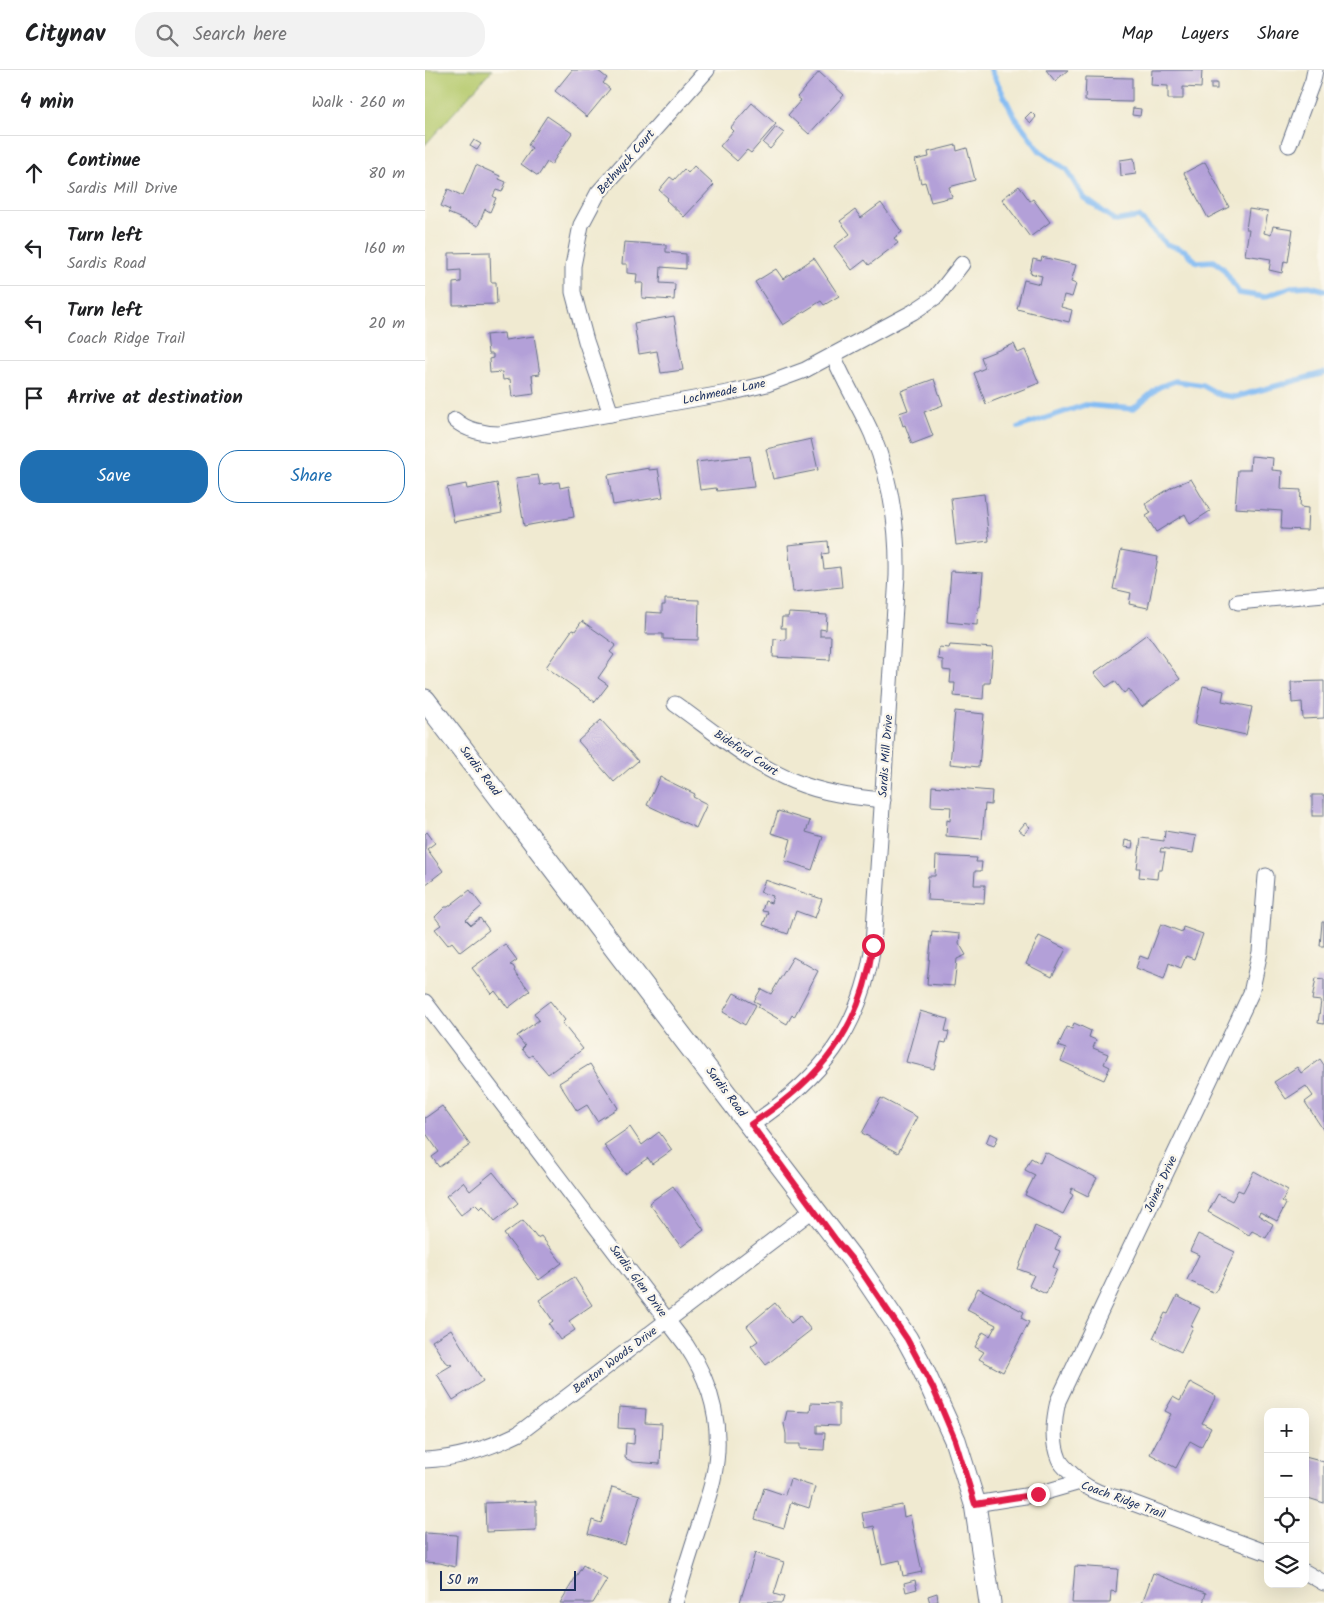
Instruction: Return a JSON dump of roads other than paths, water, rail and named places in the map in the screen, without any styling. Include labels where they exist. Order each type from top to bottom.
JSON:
[{"type":"main road","name":"Sardis Road","points":[[425,700],[751,1124],[859,1268],[907,1339],[955,1440],[975,1504],[990,1603]]},
{"type":"street","name":"Bethwyck Court","points":[[611,414],[573,292],[573,266],[581,226],[598,193],[707,70]]},
{"type":"street","points":[[1289,145],[1315,70]]},
{"type":"street","name":"Lochmeade Lane","points":[[455,420],[459,424],[474,430],[488,434],[499,434],[733,392],[767,384],[805,370],[913,312],[937,296],[962,264]]},
{"type":"street","name":"Sardis Mill Drive","points":[[751,1124],[789,1098],[823,1064],[843,1038],[863,993],[873,945],[897,576],[897,528],[893,502],[872,434],[833,355]]},
{"type":"street","points":[[1238,602],[1324,594]]},
{"type":"street","name":"Bideford Court","points":[[675,704],[771,771],[793,781],[834,794],[883,800]]},
{"type":"street","name":"Joines Drive","points":[[1080,1482],[1059,1460],[1054,1435],[1054,1421],[1058,1401],[1251,994],[1260,952],[1265,876]]},
{"type":"street","name":"Sardis Glen Drive","points":[[425,1002],[668,1320],[697,1361],[707,1382],[713,1400],[718,1439],[717,1456],[713,1480],[675,1603]]},
{"type":"street","name":"Benton Woods Drive","points":[[425,1460],[459,1456],[480,1450],[518,1434],[814,1209]]},
{"type":"street","name":"Coach Ridge Trail","points":[[975,1504],[1038,1494],[1080,1482],[1102,1495],[1122,1499],[1264,1552]]},
{"type":"street","points":[[1309,1574],[1324,1583]]},
{"type":"waterway","points":[[991,70],[1014,116],[1040,151],[1067,170],[1083,197],[1116,221],[1139,217],[1166,244],[1184,250],[1197,262],[1214,261],[1223,268],[1239,293],[1264,297],[1291,287],[1309,286],[1324,290]]},
{"type":"waterway","points":[[1019,427],[1085,405],[1133,409],[1159,387],[1175,381],[1202,385],[1220,395],[1235,397],[1324,373]]}]
